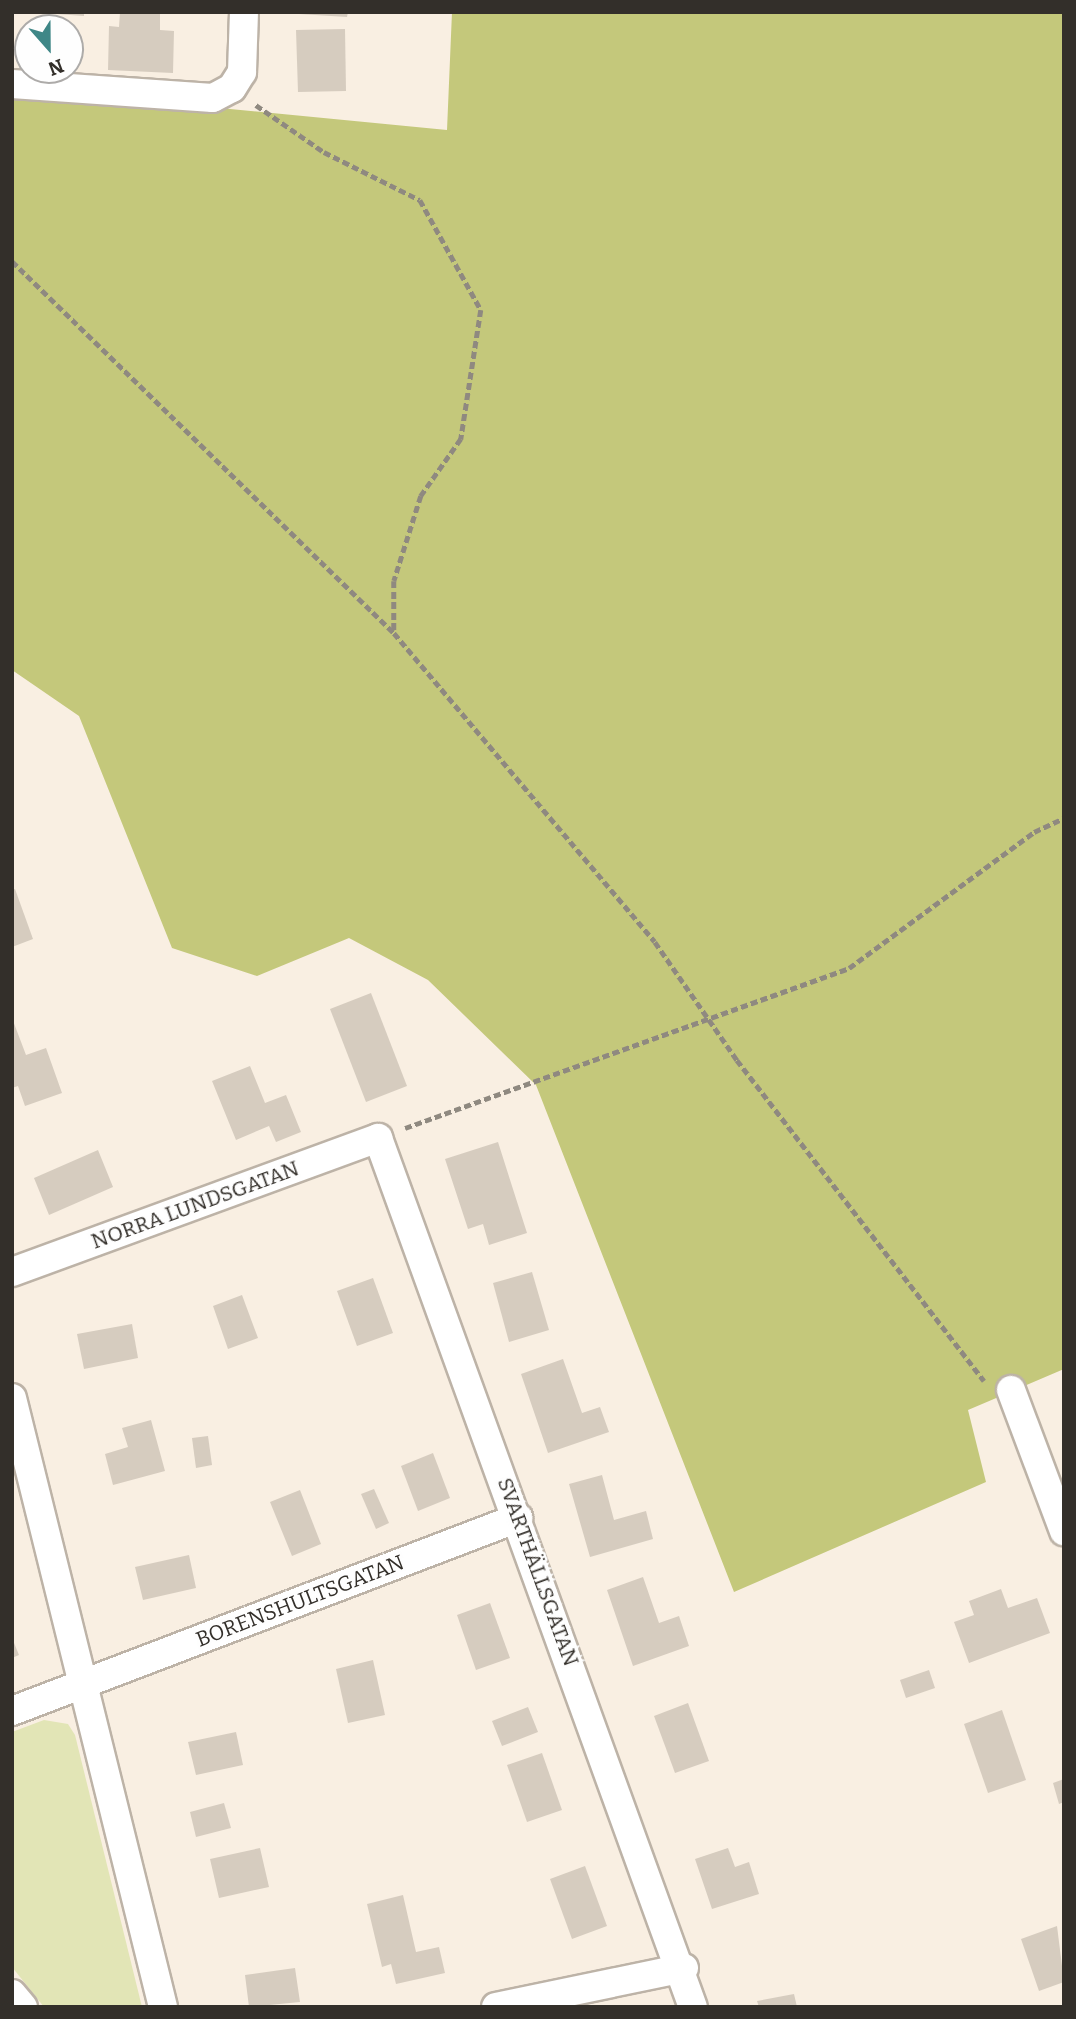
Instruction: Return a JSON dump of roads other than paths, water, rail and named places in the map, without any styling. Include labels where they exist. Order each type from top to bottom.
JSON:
[{"type":"street","points":[[12,83],[213,98],[232,88],[242,72],[244,12]]},
{"type":"street","name":"NORRA LUNDSGATAN","points":[[12,1272],[378,1138]]},
{"type":"street","name":"SVARTHÄLLSGATAN","points":[[378,1138],[684,1968],[693,2007]]},
{"type":"street","points":[[1011,1390],[1064,1531]]},
{"type":"street","points":[[12,1398],[163,2007]]},
{"type":"street","name":"BORENSHULTSGATAN","points":[[12,1712],[518,1518]]},
{"type":"street","points":[[496,2007],[684,1968]]},
{"type":"street","points":[[12,1994],[23,2007]]}]
